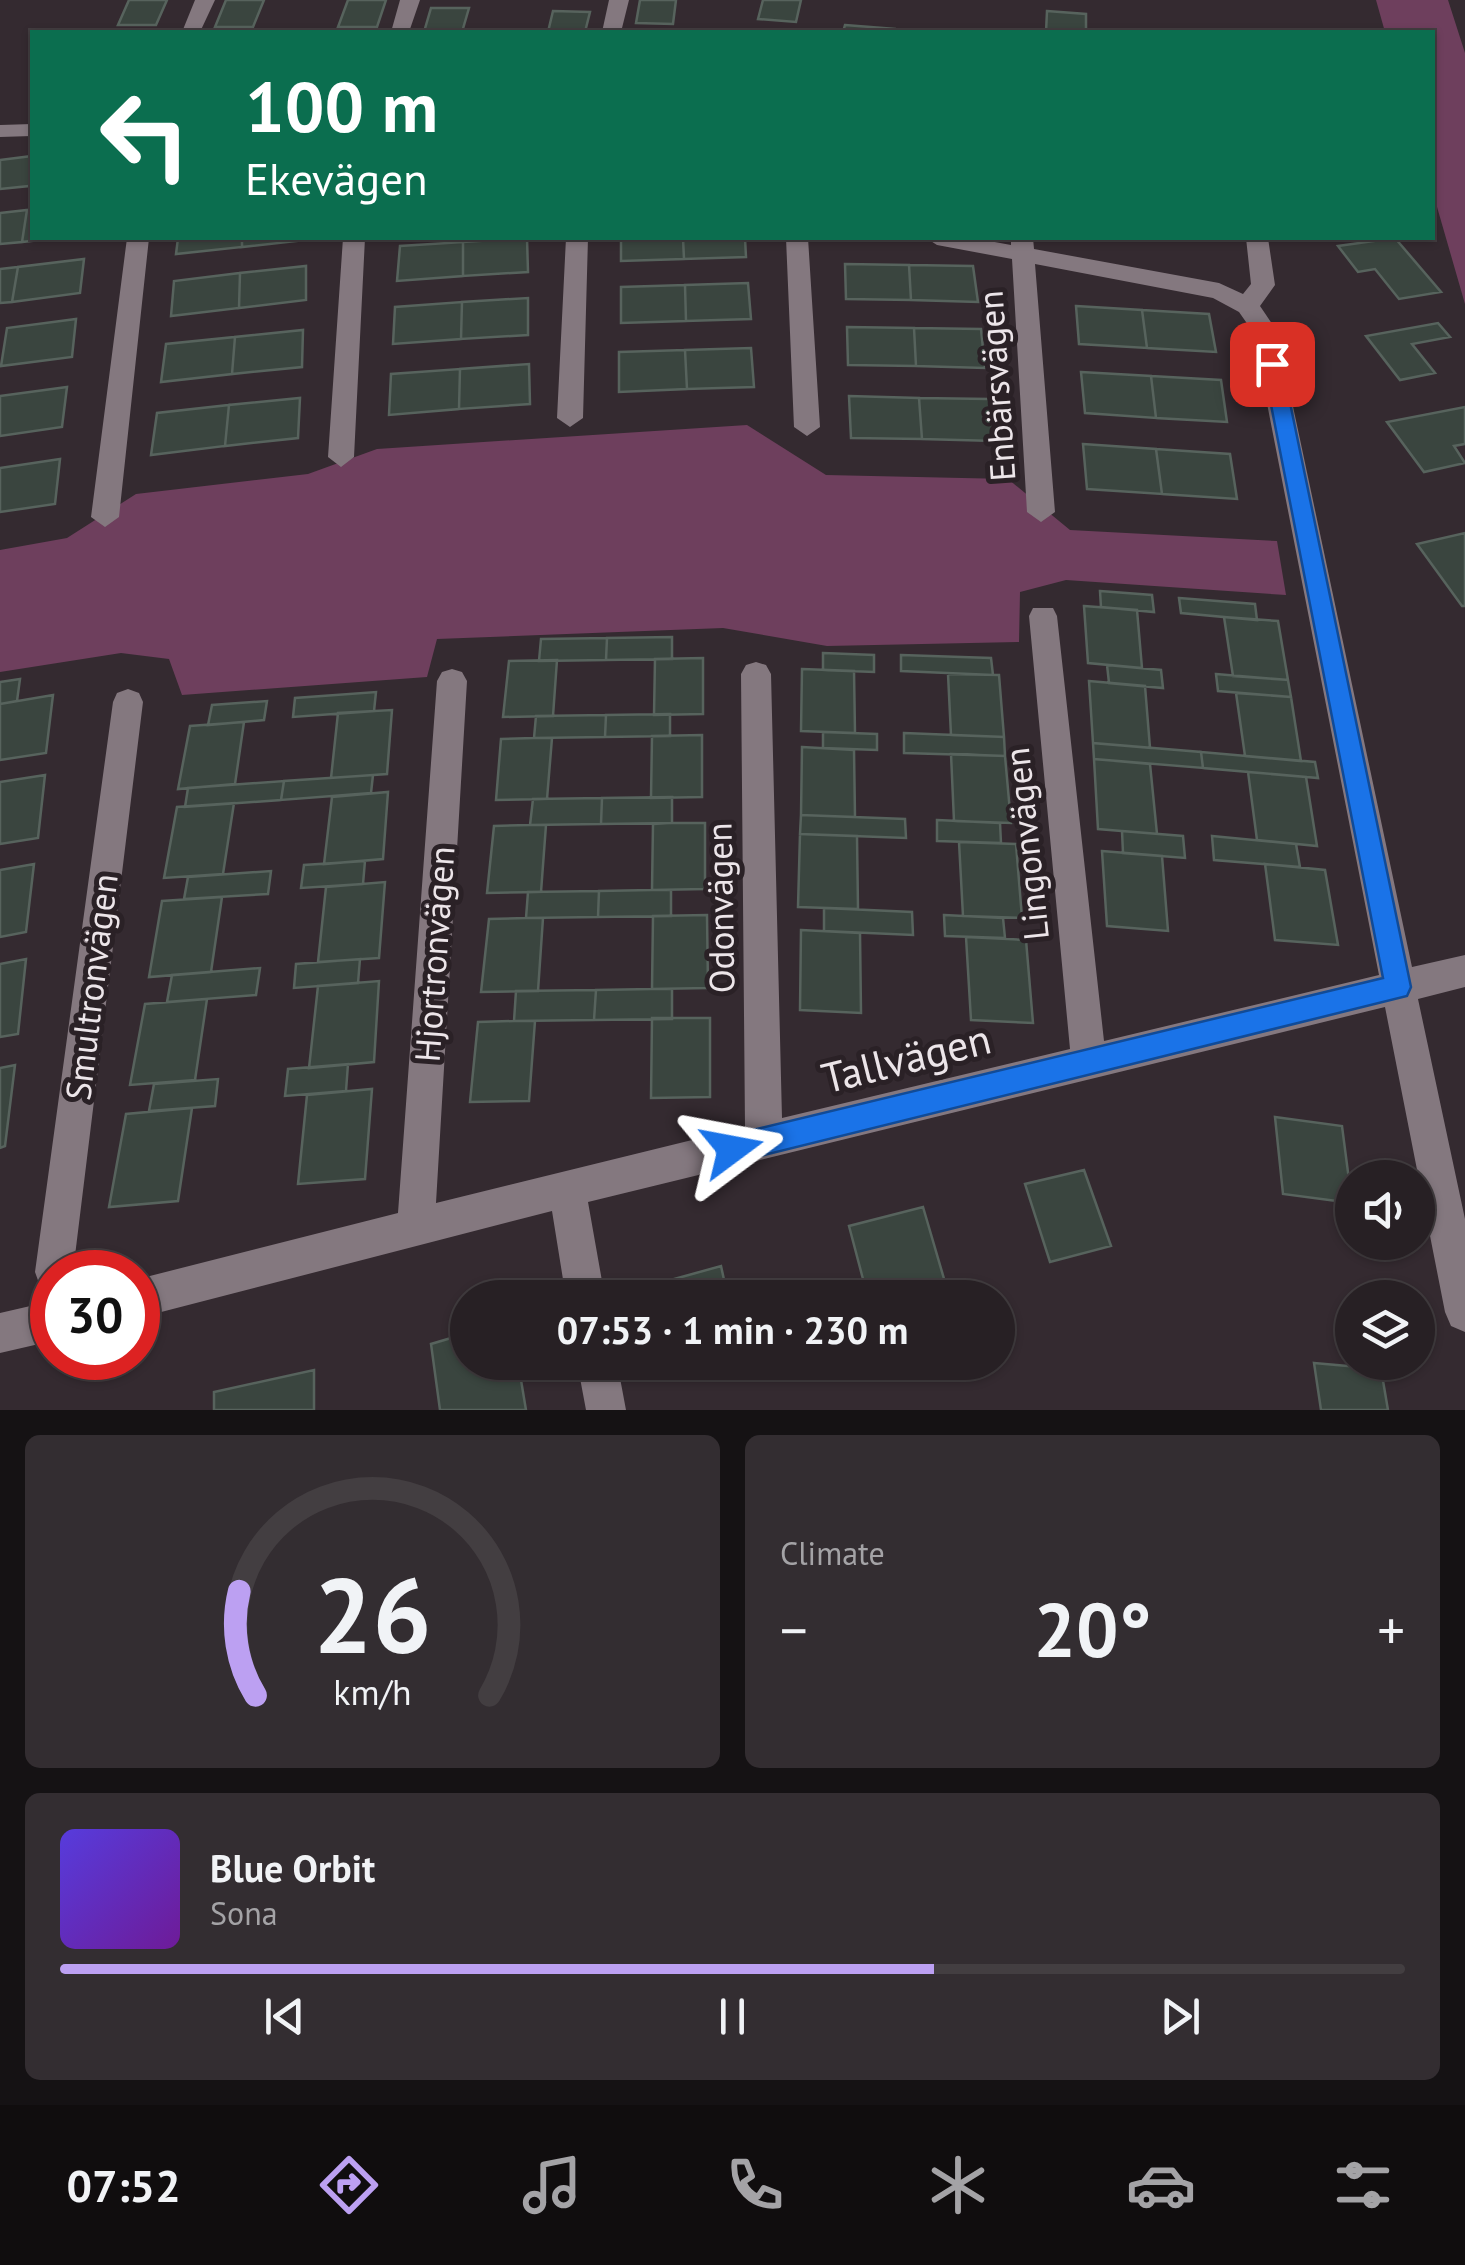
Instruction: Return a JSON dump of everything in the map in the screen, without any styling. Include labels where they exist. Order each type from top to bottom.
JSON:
[{"type":"street","points":[[192,30],[204,0]]},
{"type":"street","points":[[401,30],[410,0]]},
{"type":"street","points":[[612,30],[619,0]]},
{"type":"street","points":[[0,131],[30,130]]},
{"type":"street","points":[[105,518],[138,240]]},
{"type":"street","points":[[341,457],[354,240]]},
{"type":"street","points":[[570,418],[577,240]]},
{"type":"street","points":[[797,240],[807,427]]},
{"type":"street","points":[[958,240],[1022,246],[1219,291],[1247,306],[1265,330],[1465,1312]]},
{"type":"street","points":[[1247,306],[1263,285],[1256,240]]},
{"type":"street","name":"Enbärsvägen","points":[[1022,246],[1040,512]]},
{"type":"street","name":"Lingonvägen","points":[[1043,616],[1089,1063]]},
{"type":"street","name":"Odonvägen","points":[[756,674],[764,1141]]},
{"type":"street","name":"Hjortronvägen","points":[[416,1227],[452,681]]},
{"type":"street","name":"Smultronvägen","points":[[57,1250],[128,702]]},
{"type":"street","name":"Tallvägen","points":[[160,1293],[567,1188],[1465,971]]},
{"type":"street","points":[[567,1188],[583,1280]]},
{"type":"street","points":[[0,1334],[30,1327]]},
{"type":"street","points":[[601,1380],[606,1410]]},
{"type":"shaded area","points":[[1376,0],[1448,0],[1465,53],[1465,304],[1435,200],[1435,30],[1384,30]]},
{"type":"shaded area","points":[[747,425],[826,475],[1008,479],[1070,530],[1277,541],[1286,595],[1066,580],[1020,592],[1019,642],[827,646],[723,628],[437,639],[427,677],[182,695],[169,659],[121,653],[0,672],[0,550],[67,538],[136,494],[308,474],[377,449]]},
{"type":"building","points":[[129,0],[167,0],[156,25],[118,25]]},
{"type":"building","points":[[226,0],[264,0],[253,27],[215,27]]},
{"type":"building","points":[[348,0],[386,0],[377,27],[338,27]]},
{"type":"building","points":[[640,0],[676,0],[673,24],[636,23]]},
{"type":"building","points":[[763,0],[801,0],[796,22],[758,19]]},
{"type":"building","points":[[431,8],[469,8],[463,30],[425,30]]},
{"type":"building","points":[[553,11],[590,12],[586,30],[548,30]]},
{"type":"building","points":[[1047,11],[1086,14],[1086,30],[1046,30]]},
{"type":"building","points":[[845,25],[896,29],[878,30],[844,30]]},
{"type":"building","points":[[30,156],[29,186],[0,189],[0,160]]},
{"type":"building","points":[[30,209],[30,240],[40,240],[22,242]]},
{"type":"building","points":[[27,210],[22,242],[0,244],[0,213]]},
{"type":"building","points":[[178,240],[242,240],[242,247],[176,254]]},
{"type":"building","points":[[242,240],[306,240],[242,247]]},
{"type":"building","points":[[527,240],[528,272],[463,276],[463,242]]},
{"type":"building","points":[[621,240],[683,240],[684,259],[621,261]]},
{"type":"building","points":[[683,240],[745,240],[746,257],[684,259]]},
{"type":"building","points":[[1397,240],[1441,292],[1399,299],[1375,269],[1358,272],[1338,246]]},
{"type":"building","points":[[463,242],[463,276],[397,281],[400,246]]},
{"type":"building","points":[[84,259],[80,293],[12,302],[18,267]]},
{"type":"building","points":[[845,264],[909,265],[911,300],[846,299]]},
{"type":"building","points":[[909,265],[973,266],[978,302],[911,300]]},
{"type":"building","points":[[306,266],[306,300],[239,308],[240,273]]},
{"type":"building","points":[[18,267],[12,302],[0,303],[0,269]]},
{"type":"building","points":[[240,273],[239,308],[171,316],[174,281]]},
{"type":"building","points":[[748,283],[751,319],[686,321],[685,285]]},
{"type":"building","points":[[685,285],[686,321],[621,323],[621,287]]},
{"type":"building","points":[[528,298],[528,335],[461,339],[462,302]]},
{"type":"building","points":[[462,302],[461,339],[393,344],[395,307]]},
{"type":"building","points":[[1076,306],[1142,310],[1147,348],[1079,344]]},
{"type":"building","points":[[1142,310],[1209,314],[1216,352],[1147,348]]},
{"type":"building","points":[[76,319],[72,357],[1,366],[7,328]]},
{"type":"building","points":[[1438,323],[1450,337],[1412,344],[1435,373],[1400,380],[1366,336]]},
{"type":"building","points":[[847,327],[914,328],[916,366],[848,365]]},
{"type":"building","points":[[914,328],[981,329],[985,368],[916,366]]},
{"type":"building","points":[[303,330],[302,367],[232,374],[235,337]]},
{"type":"building","points":[[235,337],[232,374],[161,382],[166,344]]},
{"type":"building","points":[[751,348],[754,387],[687,389],[685,350]]},
{"type":"building","points":[[685,350],[687,389],[619,392],[619,352]]},
{"type":"building","points":[[529,364],[530,404],[459,409],[460,369]]},
{"type":"building","points":[[460,369],[459,409],[389,415],[391,374]]},
{"type":"building","points":[[1081,372],[1151,376],[1156,418],[1085,413]]},
{"type":"building","points":[[1151,376],[1221,380],[1227,422],[1156,418]]},
{"type":"building","points":[[67,387],[62,427],[0,436],[0,396]]},
{"type":"building","points":[[849,396],[919,398],[922,439],[851,438]]},
{"type":"building","points":[[300,398],[298,438],[225,446],[229,405]]},
{"type":"building","points":[[919,398],[989,399],[995,441],[922,439]]},
{"type":"building","points":[[229,405],[225,446],[151,455],[157,413]]},
{"type":"building","points":[[1465,407],[1465,444],[1454,446],[1465,463],[1424,472],[1387,422]]},
{"type":"building","points":[[1083,444],[1156,449],[1162,494],[1087,489]]},
{"type":"building","points":[[1156,449],[1230,454],[1237,499],[1162,494]]},
{"type":"building","points":[[60,459],[55,504],[0,512],[0,468]]},
{"type":"building","points":[[1465,533],[1465,606],[1462,606],[1417,544]]},
{"type":"building","points":[[1100,591],[1152,595],[1154,612],[1101,607]]},
{"type":"building","points":[[1179,598],[1255,604],[1257,620],[1181,613]]},
{"type":"building","points":[[1084,606],[1137,610],[1142,668],[1088,663]]},
{"type":"building","points":[[1224,617],[1278,621],[1288,680],[1233,676]]},
{"type":"building","points":[[672,637],[672,659],[606,660],[607,638]]},
{"type":"building","points":[[607,638],[606,660],[539,661],[541,639]]},
{"type":"building","points":[[823,653],[874,655],[874,672],[823,670]]},
{"type":"building","points":[[901,655],[991,658],[993,675],[901,671]]},
{"type":"building","points":[[703,658],[703,714],[654,715],[655,659]]},
{"type":"building","points":[[557,660],[553,716],[503,717],[509,661]]},
{"type":"building","points":[[1107,665],[1161,670],[1163,688],[1109,683]]},
{"type":"building","points":[[802,669],[854,671],[855,733],[801,731]]},
{"type":"building","points":[[948,674],[999,675],[1004,737],[951,735]]},
{"type":"building","points":[[1216,674],[1288,680],[1291,697],[1218,691]]},
{"type":"building","points":[[20,679],[17,701],[0,704],[0,682]]},
{"type":"building","points":[[1089,681],[1145,686],[1150,748],[1093,743]]},
{"type":"building","points":[[376,692],[374,711],[293,717],[295,698]]},
{"type":"building","points":[[1236,693],[1291,697],[1301,761],[1245,756]]},
{"type":"building","points":[[53,695],[46,753],[0,760],[0,704]]},
{"type":"building","points":[[267,701],[264,720],[208,725],[212,705]]},
{"type":"building","points":[[392,710],[387,774],[331,778],[338,713]]},
{"type":"building","points":[[670,714],[670,736],[605,737],[606,715]]},
{"type":"building","points":[[606,715],[605,737],[534,738],[536,716]]},
{"type":"building","points":[[244,722],[235,784],[178,789],[190,726]]},
{"type":"building","points":[[823,732],[877,734],[877,750],[823,748]]},
{"type":"building","points":[[904,733],[1004,737],[1005,756],[904,753]]},
{"type":"building","points":[[702,735],[702,797],[651,798],[652,736]]},
{"type":"building","points":[[552,738],[547,799],[496,800],[501,739]]},
{"type":"building","points":[[1093,743],[1201,752],[1203,768],[1094,759]]},
{"type":"building","points":[[802,747],[854,750],[855,817],[801,815]]},
{"type":"building","points":[[1201,752],[1315,762],[1318,778],[1203,768]]},
{"type":"building","points":[[951,754],[1005,756],[1011,823],[954,821]]},
{"type":"building","points":[[1094,759],[1150,764],[1157,834],[1098,829]]},
{"type":"building","points":[[1248,772],[1306,777],[1317,846],[1257,840]]},
{"type":"building","points":[[45,775],[38,838],[0,844],[0,782]]},
{"type":"building","points":[[373,775],[371,793],[281,800],[284,781]]},
{"type":"building","points":[[284,781],[281,800],[185,807],[188,788]]},
{"type":"building","points":[[388,792],[383,859],[324,864],[332,797]]},
{"type":"building","points":[[672,797],[672,823],[601,824],[602,798]]},
{"type":"building","points":[[602,798],[601,824],[530,825],[533,799]]},
{"type":"building","points":[[234,803],[223,874],[164,878],[177,807]]},
{"type":"building","points":[[801,815],[905,819],[906,838],[800,834]]},
{"type":"building","points":[[937,820],[1000,823],[1001,843],[937,841]]},
{"type":"building","points":[[705,823],[705,889],[652,890],[653,824]]},
{"type":"building","points":[[546,825],[541,892],[487,893],[494,826]]},
{"type":"building","points":[[1122,831],[1183,836],[1185,858],[1123,853]]},
{"type":"building","points":[[800,834],[857,836],[858,909],[798,907]]},
{"type":"building","points":[[1212,836],[1296,844],[1300,867],[1214,860]]},
{"type":"building","points":[[959,842],[1016,844],[1022,918],[963,916]]},
{"type":"building","points":[[1102,851],[1162,856],[1168,931],[1107,926]]},
{"type":"building","points":[[365,861],[363,884],[301,888],[304,865]]},
{"type":"building","points":[[34,864],[26,932],[0,937],[0,870]]},
{"type":"building","points":[[1265,864],[1325,870],[1338,945],[1275,940]]},
{"type":"building","points":[[271,871],[268,894],[184,899],[188,877]]},
{"type":"building","points":[[385,882],[379,958],[318,962],[326,887]]},
{"type":"building","points":[[671,890],[671,916],[598,917],[599,891]]},
{"type":"building","points":[[599,891],[598,917],[526,918],[528,892]]},
{"type":"building","points":[[222,897],[211,972],[149,977],[162,901]]},
{"type":"building","points":[[824,908],[912,912],[913,935],[824,931]]},
{"type":"building","points":[[707,915],[708,988],[652,989],[653,916]]},
{"type":"building","points":[[944,915],[1003,918],[1005,938],[945,936]]},
{"type":"building","points":[[543,918],[538,991],[481,992],[489,919]]},
{"type":"building","points":[[801,930],[860,933],[861,1013],[800,1010]]},
{"type":"building","points":[[966,937],[1026,940],[1033,1023],[971,1020]]},
{"type":"building","points":[[26,959],[18,1034],[0,1037],[0,964]]},
{"type":"building","points":[[360,959],[358,983],[294,988],[296,964]]},
{"type":"building","points":[[260,968],[256,995],[167,1002],[172,975]]},
{"type":"building","points":[[379,981],[374,1062],[309,1068],[318,986]]},
{"type":"building","points":[[672,989],[672,1019],[594,1020],[596,990]]},
{"type":"building","points":[[596,990],[594,1020],[514,1021],[516,991]]},
{"type":"building","points":[[207,999],[195,1080],[130,1085],[145,1004]]},
{"type":"building","points":[[652,1018],[710,1018],[710,1097],[651,1098]]},
{"type":"building","points":[[535,1021],[529,1101],[470,1102],[478,1022]]},
{"type":"building","points":[[348,1064],[346,1091],[285,1096],[288,1069]]},
{"type":"building","points":[[15,1065],[5,1146],[0,1148],[0,1068]]},
{"type":"building","points":[[218,1079],[215,1106],[149,1111],[154,1084]]},
{"type":"building","points":[[372,1089],[365,1179],[298,1184],[307,1095]]},
{"type":"building","points":[[192,1108],[178,1201],[109,1207],[126,1114]]},
{"type":"building","points":[[1275,1117],[1342,1126],[1346,1160],[1335,1160],[1335,1201],[1283,1194]]},
{"type":"building","points":[[1084,1170],[1111,1246],[1050,1262],[1025,1184]]},
{"type":"building","points":[[923,1207],[944,1280],[863,1280],[849,1226]]},
{"type":"building","points":[[721,1266],[724,1280],[671,1280]]},
{"type":"building","points":[[450,1338],[450,1380],[521,1380],[526,1410],[440,1410],[431,1344]]},
{"type":"building","points":[[1314,1363],[1335,1365],[1335,1380],[1383,1380],[1388,1410],[1321,1410]]},
{"type":"building","points":[[314,1370],[314,1410],[214,1410],[214,1392]]},
{"type":"route","points":[[732,1149],[1398,987],[1318,576],[1272,364]]}]
